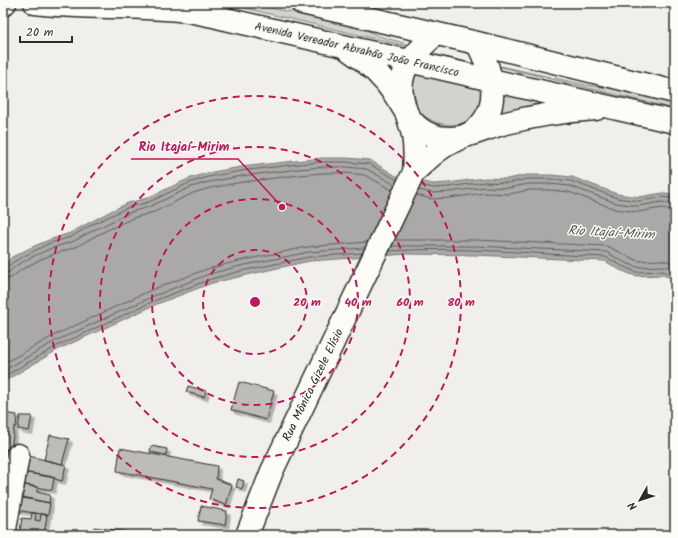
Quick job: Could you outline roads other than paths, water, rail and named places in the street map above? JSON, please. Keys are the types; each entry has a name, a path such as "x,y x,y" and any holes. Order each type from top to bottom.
{"main road":[{"name":"Avenida Vereador Abrahão João Francisco","path":"35,3 56,6 188,11 675,122"},
{"path":"302,3 477,43 675,92"},
{"name":"Rua Mônica Gizele Elísio","path":"412,178 415,147 411,126 402,100 403,76 417,52 436,34"},
{"name":"Rua Mônica Gizele Elísio","path":"247,535 272,471 412,178 435,153 478,126 488,112 493,96 491,79 483,55 477,43"},
{"path":"341,45 361,59 379,75 395,94 407,115 419,128 433,135 449,138 464,136 519,120 554,113 623,109"},
{"path":"4,535 18,455"}],"water":[{"path":"322,158 370,160 396,176 433,184 485,178 507,179 527,175 551,175 572,177 617,194 639,197 663,193 675,196 675,279 662,275 635,276 620,270 605,261 474,255 408,254 310,261 212,283 157,304 59,349 3,382 3,266 12,257 32,247 70,233 128,203 147,198 188,179 207,173 241,167"}],"place":[{"name":"Rio Itajaí-Mirim","path":"282,207"}]}
